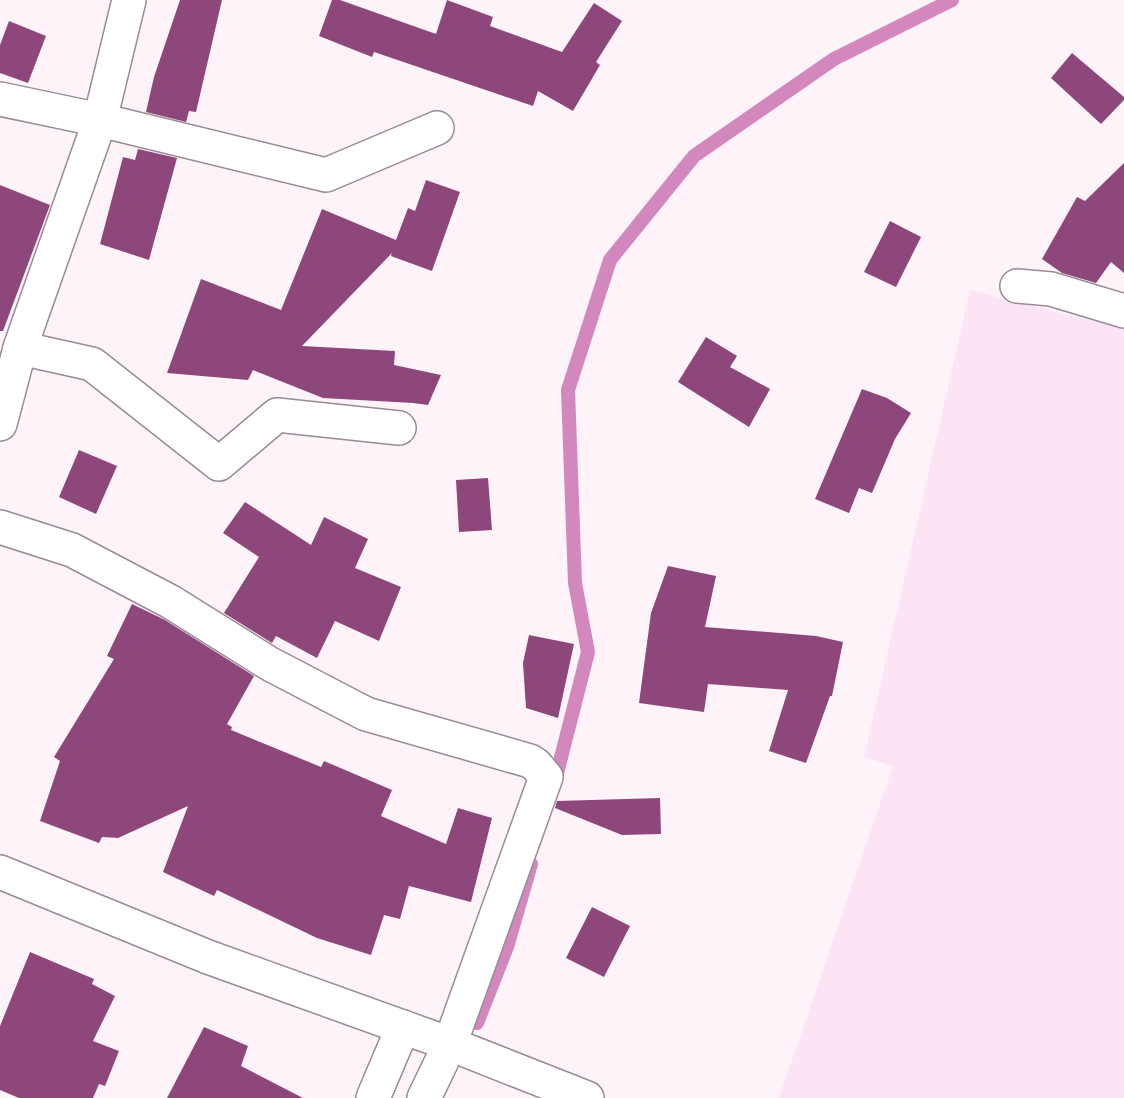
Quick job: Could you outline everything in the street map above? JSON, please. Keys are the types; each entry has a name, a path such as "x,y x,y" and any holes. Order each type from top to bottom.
{"street":[{"path":"0,424 12,365 100,120 129,0"},
{"path":"0,99 100,120 326,175 437,128"},
{"path":"1017,286 1051,289 1124,310"},
{"path":"12,365 92,364 219,464 277,415 399,428"},
{"path":"0,527 72,550 171,602 270,664 366,714 530,761 546,777 450,1044 424,1098"},
{"path":"0,872 208,957 450,1044 587,1098"},
{"path":"374,1098 403,1027"}],"shaded area":[{"path":"970,290 1124,329 1124,1098 779,1098 893,766 864,757"}],"building":[{"path":"180,0 222,0 196,112 189,111 186,122 146,112 154,77"},
{"path":"332,0 340,0 436,34 447,0 493,17 490,26 562,52 594,3 622,21 596,62 600,65 573,111 538,91 533,106 374,52 372,57 319,36"},
{"path":"9,21 46,36 28,83 0,73 0,45"},
{"path":"1072,53 1124,97 1124,100 1101,124 1051,78"},
{"path":"138,149 177,158 149,260 100,244 123,157 135,160"},
{"path":"1124,163 1124,273 1111,262 1096,283 1062,273 1042,259 1077,197 1085,201"},
{"path":"426,180 460,192 432,271 391,256 392,253 302,346 395,351 394,365 441,375 428,405 323,398 253,370 248,380 167,373 201,279 281,310 322,209 396,240 408,208 415,211"},
{"path":"0,185 50,205 3,331 0,331"},
{"path":"890,221 921,237 896,287 864,272"},
{"path":"706,337 737,356 730,367 770,389 749,427 678,382"},
{"path":"862,389 887,398 911,413 895,439 872,493 859,488 849,513 815,499"},
{"path":"79,450 117,466 96,514 59,497"},
{"path":"488,478 492,530 459,532 456,480"},
{"path":"245,502 311,545 324,517 368,539 355,568 401,587 379,641 335,621 317,658 276,636 272,643 224,613 259,557 223,533"},
{"path":"668,566 716,576 705,627 816,636 843,642 832,696 830,696 806,763 769,751 788,690 708,684 704,712 639,703 651,613"},
{"path":"132,604 165,620 254,676 227,724 232,727 231,730 321,767 324,761 392,790 381,816 446,844 458,808 492,818 471,902 409,886 400,919 384,915 371,955 317,938 217,890 214,896 163,872 188,806 118,838 102,837 99,843 40,821 60,761 54,757 114,659 107,656"},
{"path":"529,635 574,644 558,718 526,708 523,663"},
{"path":"660,798 661,834 622,835 555,808 557,801"},
{"path":"592,907 630,926 604,977 566,958"},
{"path":"30,952 94,979 92,984 115,996 93,1041 119,1051 105,1086 99,1084 93,1098 19,1098 0,1090 0,1026"},
{"path":"204,1027 248,1046 241,1066 303,1098 167,1098"}],"waterway":[{"path":"554,785 588,652 575,583 568,390 610,260 694,156 834,59 952,0"},
{"path":"477,1023 507,947 531,864"}]}
